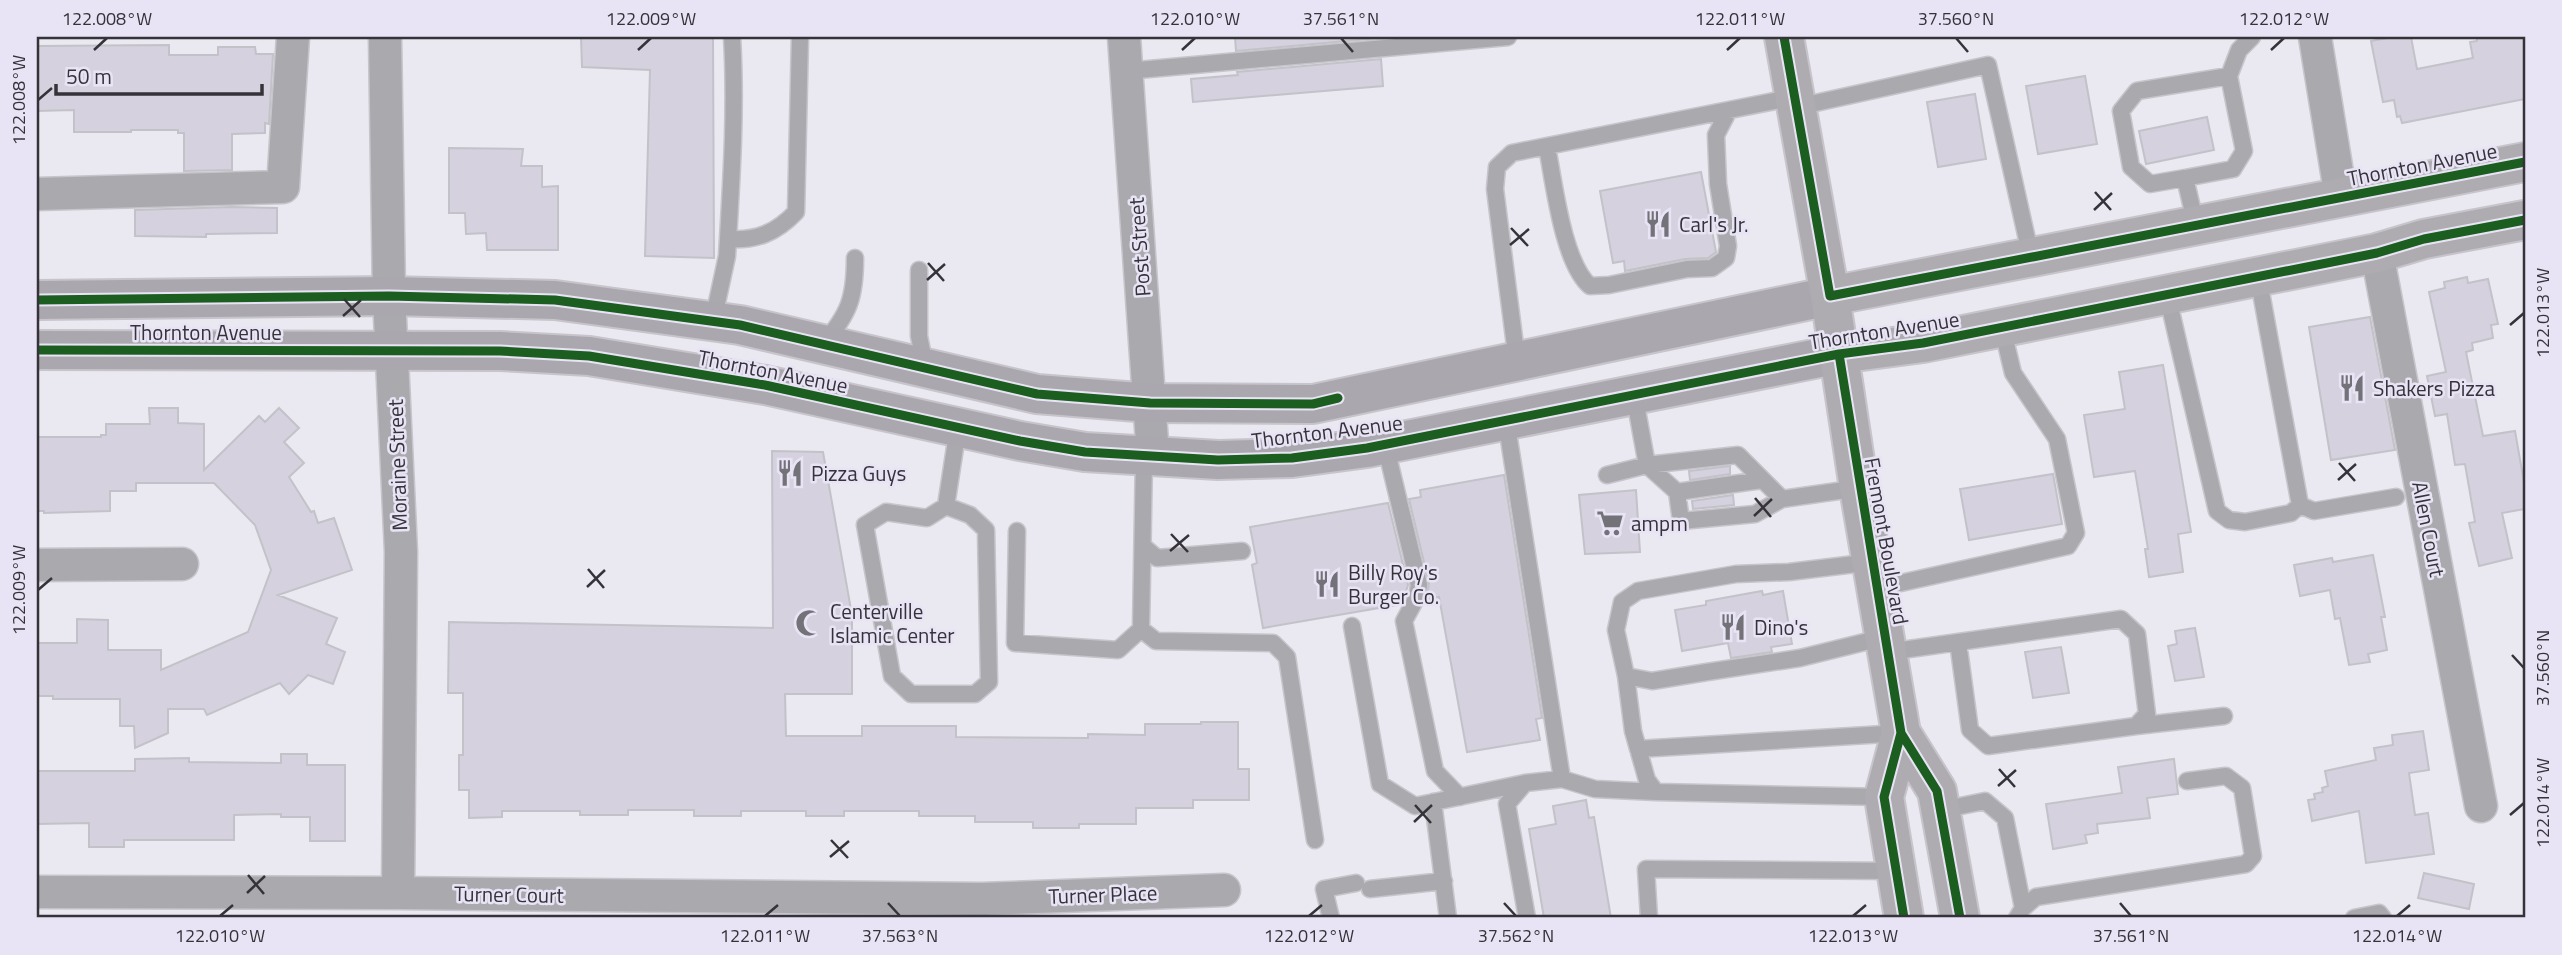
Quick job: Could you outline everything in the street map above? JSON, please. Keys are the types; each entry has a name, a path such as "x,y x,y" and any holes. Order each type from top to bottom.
{"main road":[{"name":"Fremont Boulevard","path":"1784,37 1830,296 1859,488 1901,733 1937,791 1960,918"},
{"name":"Thornton Avenue","path":"1830,296 2525,162"},
{"name":"Thornton Avenue","path":"1839,354 1923,343 2376,253 2424,239 2525,220"},
{"name":"Fremont Boulevard","path":"1901,733 1884,797 1904,918"}],"street":[{"path":"37,194 283,187 293,37"},
{"name":"Moraine Street","path":"385,37 389,296 401,552 398,893"},
{"name":"Post Street","path":"1125,37 1150,403 1149,456"},
{"path":"2315,37 2341,197"},
{"name":"Allen Court","path":"2376,253 2481,806"},
{"name":"Thornton Avenue","path":"37,300 389,296 555,300 740,325 1037,394 1150,403 1313,404 1830,296"},
{"name":"Thornton Avenue","path":"37,350 393,349 589,356 765,385 1020,441 1086,452 1218,460 1292,458 1385,444 1839,354"},
{"path":"37,565 182,564"},
{"name":"Turner Place","path":"982,909 1224,890"},
{"name":"Turner Court","path":"37,892 398,893 982,909"}],"lane":[{"path":"713,321 728,239 733,149 732,37"},
{"path":"728,239 748,240 769,234 796,212 800,37"},
{"path":"1127,71 1508,37"},
{"path":"2229,76 2137,91 2121,111 2131,167 2150,184 2233,169 2244,151 2229,76 2239,50 2252,37"},
{"path":"1517,361 1495,189 1497,167 1512,153 1729,110 1796,102 1988,65 2031,257"},
{"path":"1547,147 1567,246 1579,277 1590,286 1609,285 1687,269 1712,268 1726,258 1728,246 1718,184 1716,135 1729,110"},
{"path":"2185,177 2196,225"},
{"path":"823,344 841,323 850,306 855,283 855,258"},
{"path":"919,270 919,336 925,368"},
{"path":"2258,276 2300,505"},
{"path":"2167,294 2217,511 2229,520 2245,522 2291,513 2300,505"},
{"path":"1656,792 1647,780 1633,732 1626,676 1616,630 1622,602 1638,591 1736,575 1789,572 1876,575 2068,546 2076,533 2057,439 2013,373 2001,327"},
{"path":"1633,394 1647,465 1677,492 1681,521 1755,514 1782,499 1859,488"},
{"path":"1506,420 1562,779"},
{"path":"946,506 970,515 986,530 989,682 975,694 911,694 892,676 865,525 886,512 927,518 946,506 958,428"},
{"path":"1385,444 1419,585 1404,621 1435,771 1460,797"},
{"path":"1607,475 1647,465 1738,455 1782,499"},
{"path":"1017,531 1014,643 1118,650 1141,629 1149,456"},
{"path":"1677,492 1762,480"},
{"path":"2300,505 2314,511 2396,497"},
{"path":"1143,546 1157,558 1242,551"},
{"path":"1626,676 1653,681 1887,644 1958,642 2121,619 2137,634 2147,714 2136,726"},
{"path":"1352,625 1380,784 1415,806 1525,783 1562,779 1595,789 1884,797"},
{"path":"1141,629 1156,641 1273,643 1287,657 1315,840"},
{"path":"1958,642 1970,730 1989,746 2224,716"},
{"path":"1638,749 1901,733"},
{"path":"2020,913 2036,897 2246,864 2253,856 2242,788 2226,776 2187,781"},
{"path":"1525,783 1507,804 1527,918"},
{"path":"1433,802 1448,918"},
{"path":"1941,810 1985,802 2005,818 2020,913"},
{"path":"1649,918 1646,869 1897,871"},
{"path":"1331,918 1325,889 1444,881"},
{"path":"2354,918 2379,913 2383,918"}],"building":[{"path":"581,37 713,37 714,258 645,256 650,70 582,67"},
{"path":"1235,37 1379,37 1379,38 1236,51"},
{"path":"2411,37 2417,69 2473,58 2470,42 2477,41 2477,37 2525,37 2525,99 2402,123 2400,116 2397,117 2394,100 2383,102 2371,41"},
{"path":"169,45 169,55 218,55 218,47 255,47 256,54 273,54 269,124 265,123 265,133 232,134 232,170 184,171 184,133 178,133 178,130 74,132 74,110 37,111 37,46"},
{"path":"1381,59 1383,86 1193,102 1191,79 1238,75 1237,72"},
{"path":"2085,76 2097,144 2038,154 2026,86"},
{"path":"1975,94 1986,159 1938,167 1927,102"},
{"path":"2207,117 2214,150 2146,164 2139,131"},
{"path":"449,148 523,149 521,166 542,166 542,187 558,186 558,250 487,250 486,233 466,234 465,213 449,213"},
{"name":"Carl's Jr.","path":"1701,172 1716,252 1708,258 1685,259 1625,271 1624,261 1613,263 1600,191"},
{"path":"277,208 277,233 206,234 206,237 135,236 135,210"},
{"path":"2467,277 2468,283 2488,279 2498,324 2491,325 2493,338 2472,343 2473,350 2466,352 2483,436 2515,431 2525,488 2525,509 2502,513 2512,558 2479,566 2469,523 2475,522 2465,464 2455,465 2447,414 2435,416 2427,376 2446,372 2429,292 2445,288 2444,282"},
{"name":"Shakers Pizza","path":"2370,317 2395,450 2331,460 2309,327"},
{"path":"2163,365 2191,532 2178,534 2183,572 2149,577 2145,549 2148,549 2135,471 2094,477 2084,415 2125,409 2119,372"},
{"path":"149,408 178,408 178,423 204,424 204,470 259,416 265,422 279,408 299,428 284,442 304,463 289,477 311,512 314,511 318,523 334,518 352,570 278,595 337,618 326,644 345,652 333,684 308,675 289,694 280,683 207,715 204,709 168,709 168,733 135,748 134,726 120,726 120,699 53,699 53,696 37,696 37,643 77,643 77,619 108,620 108,650 161,650 161,670 248,632 271,570 255,525 214,483 136,483 136,491 110,491 110,511 37,511 37,437 101,437 106,435 106,424 150,424"},
{"path":"772,451 823,452 852,615 852,694 785,694 786,736 862,736 862,726 956,726 956,737 1088,738 1088,734 1145,735 1145,724 1238,722 1238,769 1249,769 1249,800 1193,800 1193,808 1136,808 1136,824 1079,824 1079,828 1033,828 1033,822 975,822 975,816 919,816 919,811 844,811 844,816 806,816 806,811 741,811 741,816 694,816 694,810 628,810 628,815 580,815 580,811 502,811 502,817 469,818 469,790 459,790 459,755 463,755 463,693 448,693 449,622 773,628"},
{"path":"1730,466 1730,474 1690,480 1689,471"},
{"path":"2053,474 2062,524 1969,540 1960,489"},
{"path":"1504,475 1542,718 1536,719 1540,740 1467,752 1439,597 1427,599 1429,583 1409,499 1421,497 1420,490"},
{"name":"ampm","path":"1636,490 1640,552 1585,554 1579,495"},
{"path":"1733,495 1734,505 1693,509 1692,501"},
{"name":"Billy Roy's Burger Co.","path":"1388,503 1408,585 1402,604 1263,628 1252,565 1257,563 1250,527"},
{"path":"2373,555 2385,617 2381,617 2387,650 2368,654 2370,662 2349,665 2340,618 2335,619 2330,590 2300,596 2294,565 2332,558 2333,562"},
{"name":"Dino's","path":"1762,591 1763,595 1783,591 1792,644 1771,647 1772,652 1731,658 1728,643 1682,651 1675,610 1706,605 1706,601"},
{"path":"2195,628 2204,677 2175,681 2168,646 2177,644 2175,631"},
{"path":"2061,647 2069,693 2033,698 2025,652"},
{"path":"2423,731 2429,770 2409,773 2415,815 2428,813 2434,854 2366,863 2359,811 2312,821 2308,800 2315,799 2314,794 2323,792 2322,788 2328,786 2325,771 2376,760 2374,748 2393,745 2392,735"},
{"path":"281,754 307,754 307,765 345,765 345,841 310,841 310,817 281,817 281,814 234,815 234,840 124,840 124,847 89,847 89,823 37,824 37,771 135,771 135,759 189,758 189,762 281,763"},
{"path":"2174,759 2178,794 2147,798 2150,818 2097,824 2098,833 2085,835 2087,843 2053,849 2046,804 2122,793 2118,767"},
{"path":"1586,800 1589,818 1594,817 1611,918 1544,918 1529,829 1556,824 1553,806"},
{"path":"2424,873 2474,884 2469,909 2418,898"}],"cycle path":[{"path":"1784,37 1830,296 2525,162"},
{"path":"37,350 500,351 589,356 765,385 1020,441 1085,452 1218,460 1292,458 1367,448 1839,354 1923,343 2377,253 2424,239 2525,220"},
{"path":"37,300 389,296 555,300 740,325 1037,394 1150,403 1313,404 1338,398"},
{"path":"1839,354 1901,733 1937,791 1960,918"},
{"path":"1901,733 1884,797 1904,918"}],"place":[{"name":"Carl's Jr.","path":"1658,224"},
{"name":"Shakers Pizza","path":"2352,388"},
{"name":"Pizza Guys","path":"790,473"},
{"name":"ampm","path":"1610,523"},
{"name":"Billy Roy's Burger Co.","path":"1327,584"},
{"name":"Centerville Islamic Center","path":"809,623"},
{"name":"Dino's","path":"1733,627"}]}
